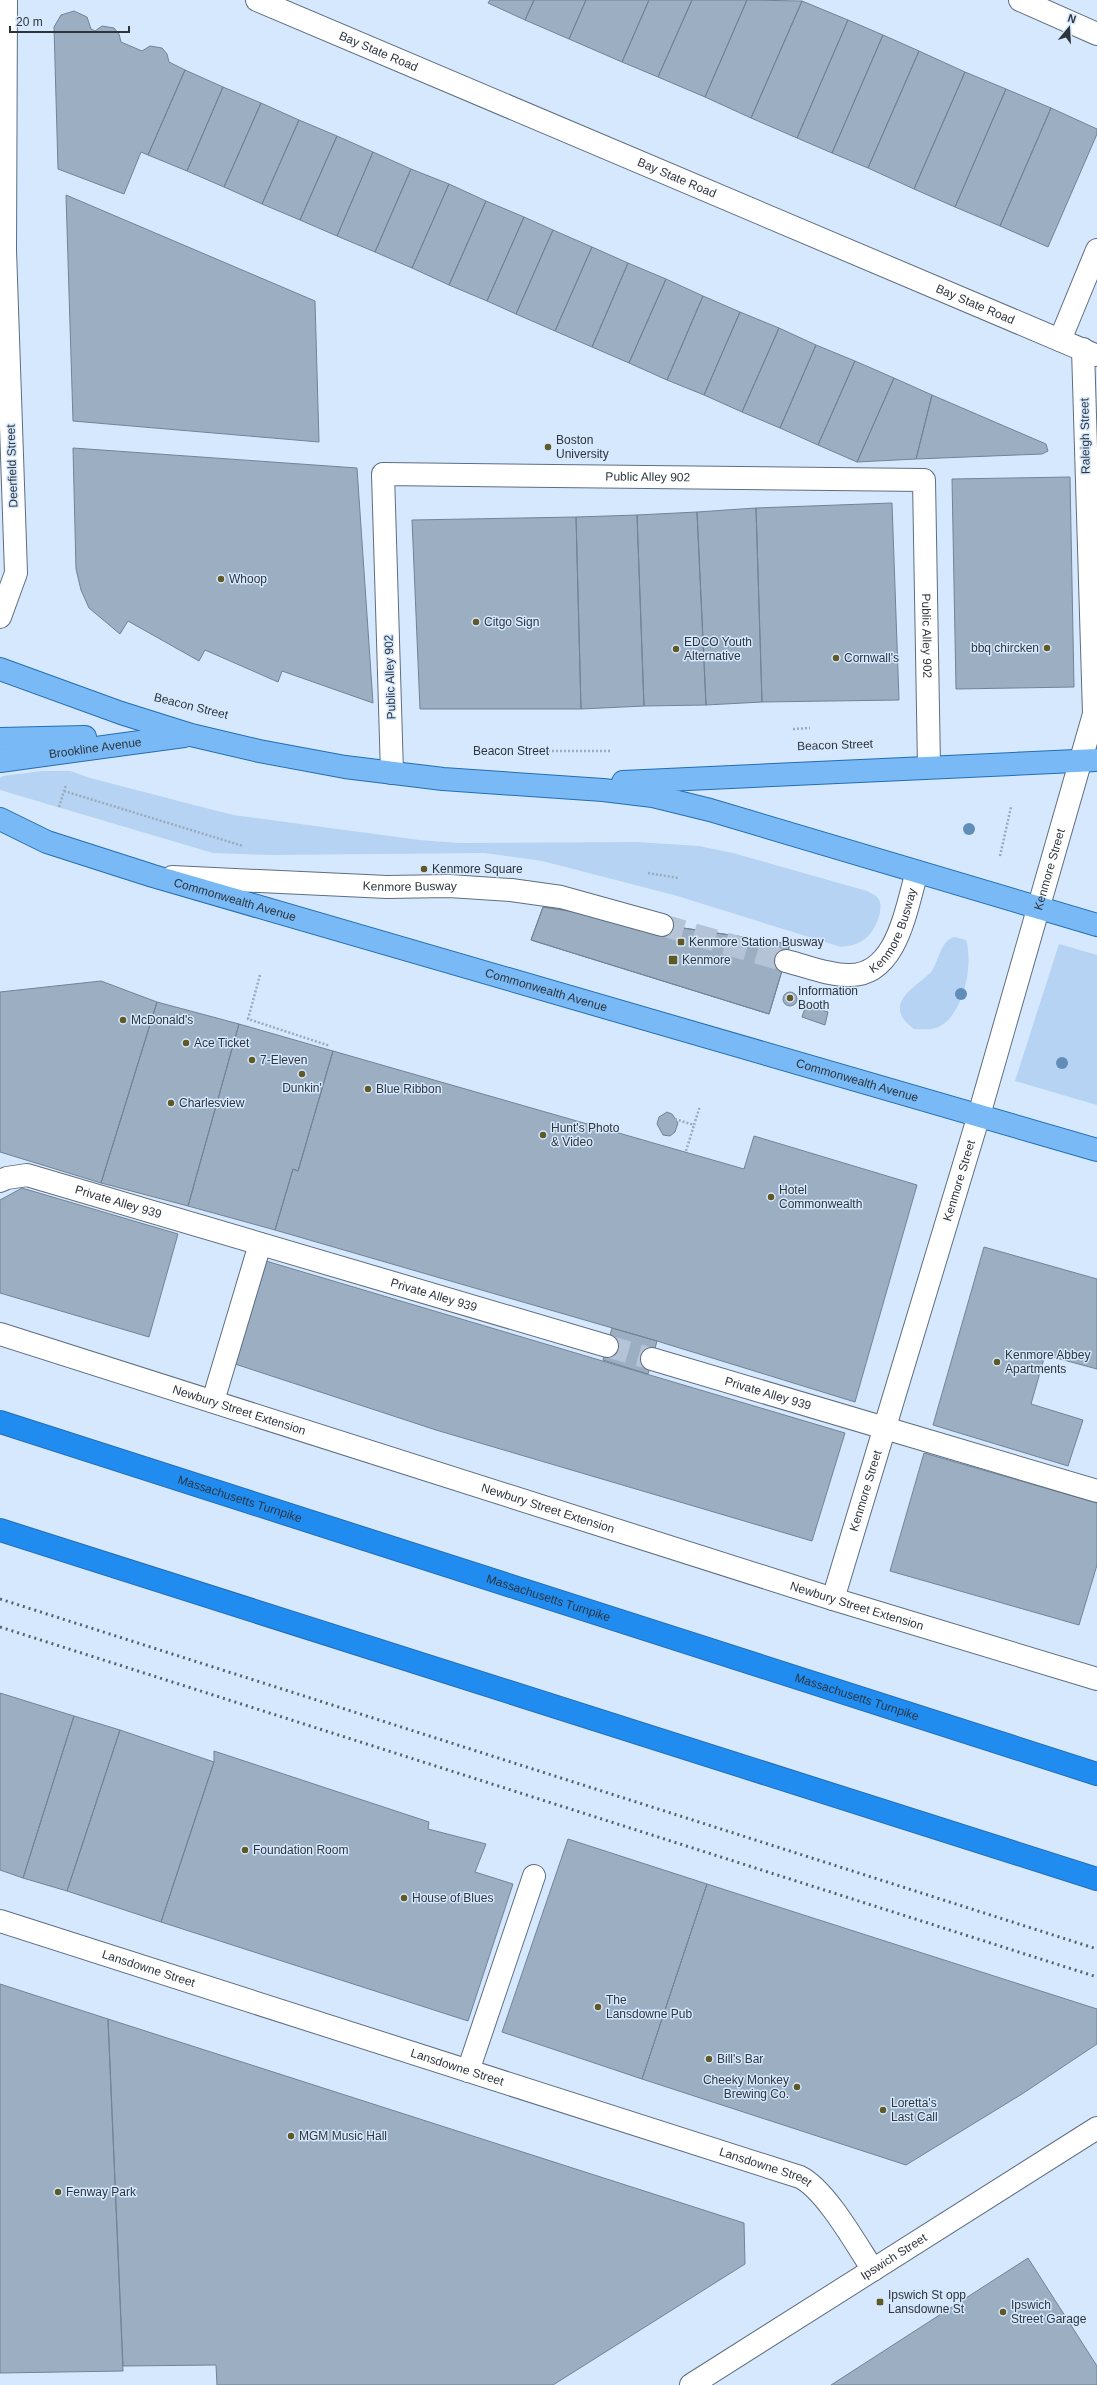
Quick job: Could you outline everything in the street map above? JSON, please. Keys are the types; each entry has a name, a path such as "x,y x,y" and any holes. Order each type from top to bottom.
{"highway":[{"name":"Massachusetts Turnpike","path":"0,1422 1097,1774"},
{"path":"0,1530 1097,1879"}],"main road":[{"path":"0,669 65,694 191,735 265,752 392,773 537,786 603,790 665,798 1097,925"},
{"path":"0,739 191,735"},
{"name":"Brookline Avenue","path":"0,760 191,735"},
{"path":"537,786 1088,760"},
{"name":"Commonwealth Avenue","path":"0,819 47,842 152,876 1097,1150"}],"street":[{"name":"Deerfield Street","path":"0,617 16,573 3,250 6,0"},
{"name":"Bay State Road","path":"257,0 1090,352"},
{"path":"1020,0 1097,34"},
{"path":"1060,340 1097,250"},
{"name":"Raleigh Street","path":"1088,760 1094,714 1090,352"},
{"name":"Public Alley 902","path":"392,773 383,474 924,480 929,767"},
{"name":"Kenmore Street","path":"833,1599 979,1115 1038,907 1088,760"},
{"name":"Kenmore Busway","path":"786,961 822,971 849,976 861,974 880,964 888,955 894,943 916,872"},
{"name":"Kenmore Busway","path":"152,876 511,890 562,897 662,925"},
{"name":"Private Alley 939","path":"0,1181 7,1178 27,1175 607,1346"},
{"path":"213,1401 260,1244"},
{"name":"Newbury Street Extension","path":"0,1334 833,1599 1097,1679"},
{"name":"Private Alley 939","path":"652,1359 1097,1491"},
{"path":"468,2071 534,1876"},
{"name":"Lansdowne Street","path":"0,1920 800,2177 808,2181 826,2201 873,2270"},
{"name":"Ipswich Street","path":"691,2385 1097,2128"}],"path":[{"path":"793,729 810,728"},
{"name":"Beacon Street","path":"535,751 617,751"},
{"path":"59,807 68,778"},
{"path":"64,791 250,848"},
{"path":"1000,856 1011,807"},
{"path":"648,874 678,878"},
{"path":"260,975 248,1019 330,1046"},
{"path":"686,1151 700,1106"},
{"path":"675,1119 694,1125"}],"shaded area":[{"path":"42,771 70,771 90,778 233,815 419,840 459,843 637,842 699,846 733,853 867,891 878,898 880,904 880,914 870,934 855,944 841,947 674,895 542,861 484,853 272,855 213,853 0,790 0,778 3,776"},
{"path":"955,937 966,940 968,950 967,976 959,1003 953,1014 945,1023 934,1029 914,1029 901,1015 900,1009 903,998 931,972 946,942"},
{"path":"1059,944 1097,955 1097,1105 1015,1081"}],"building":[{"path":"490,0 534,0 525,20 488,3"},
{"path":"534,0 586,0 569,39 525,20"},
{"path":"586,0 649,0 622,62 569,39"},
{"path":"649,0 692,0 658,77 622,62"},
{"path":"692,0 747,0 705,97 658,77"},
{"path":"747,0 802,1 751,118 705,97"},
{"path":"802,1 848,20 797,138 751,118"},
{"path":"74,11 87,17 91,29 95,31 102,26 114,28 119,34 121,42 142,51 150,46 162,48 167,54 169,62 185,70 148,155 141,152 124,194 58,169 54,27 61,15"},
{"path":"848,20 883,35 832,153 797,138"},
{"path":"883,35 919,51 868,168 832,153"},
{"path":"919,51 965,72 914,189 868,168"},
{"path":"185,70 223,87 187,171 148,155"},
{"path":"965,72 1006,89 955,207 914,189"},
{"path":"223,87 261,103 224,187 187,171"},
{"path":"1006,89 1051,108 1000,226 955,207"},
{"path":"261,103 299,120 262,204 224,187"},
{"path":"1051,108 1097,129 1097,134 1048,247 1000,226"},
{"path":"299,120 337,136 300,220 262,204"},
{"path":"337,136 373,152 337,236 300,220"},
{"path":"373,152 411,169 375,252 337,236"},
{"path":"411,169 449,184 412,268 375,252"},
{"path":"449,184 486,201 449,285 412,268"},
{"path":"66,195 315,301 319,442 73,421"},
{"path":"486,201 524,217 487,301 449,285"},
{"path":"524,217 553,230 516,314 487,301"},
{"path":"553,230 592,247 555,331 516,314"},
{"path":"592,247 628,263 592,347 555,331"},
{"path":"628,263 666,279 629,363 592,347"},
{"path":"666,279 703,296 667,380 629,363"},
{"path":"703,296 740,312 704,395 667,380"},
{"path":"740,312 779,328 742,412 704,395"},
{"path":"779,328 816,345 780,428 742,412"},
{"path":"816,345 855,361 818,445 780,428"},
{"path":"855,361 894,378 857,462 818,445"},
{"path":"894,378 932,395 916,459 857,462"},
{"path":"932,395 1046,444 1048,451 1042,454 916,459"},
{"name":"Whoop","path":"73,448 357,468 373,703 282,671 278,682 205,650 199,661 128,621 120,634 89,608 81,590 76,569"},
{"path":"1070,477 1074,687 956,689 952,479"},
{"path":"892,503 899,700 762,702 756,508"},
{"path":"756,508 762,702 706,705 697,512"},
{"path":"697,512 706,705 644,706 637,515"},
{"path":"637,515 644,706 581,709 576,517"},
{"path":"576,517 581,709 420,709 412,520"},
{"name":"Kenmore","path":"543,907 790,944 769,1014 531,940"},
{"name":"Kenmore","path":"543,907 790,944 769,1014 531,940"},
{"path":"101,981 157,1002 101,1183 0,1152 0,992"},
{"name":"Information Booth","path":"787,992 793,992 797,996 797,1002 793,1006 787,1006 783,1002 783,996"},
{"name":"Charlesview","path":"157,1002 239,1024 188,1206 101,1183"},
{"path":"806,1005 828,1012 825,1025 802,1017"},
{"path":"239,1024 333,1051 298,1171 293,1169 275,1230 188,1206"},
{"name":"Hotel Commonwealth","path":"333,1051 744,1169 754,1136 917,1185 855,1402 657,1341 275,1230 293,1169 298,1171"},
{"path":"667,1112 672,1114 678,1123 675,1132 670,1136 663,1135 657,1124 659,1117"},
{"path":"22,1188 178,1234 149,1337 0,1293 0,1200"},
{"name":"Kenmore Abbey Apartments","path":"984,1247 1097,1279 1097,1369 1045,1355 1031,1404 1083,1420 1068,1466 933,1425"},
{"path":"266,1261 845,1433 812,1541 436,1430 235,1364"},
{"path":"612,1328 657,1341 648,1374 603,1360"},
{"path":"924,1453 1097,1503 1097,1565 1079,1625 890,1571"},
{"path":"0,1693 74,1716 23,1878 0,1870"},
{"path":"74,1716 120,1730 67,1891 23,1878"},
{"path":"120,1730 214,1762 161,1922 67,1891"},
{"path":"214,1751 429,1822 428,1829 486,1844 475,1872 513,1884 468,2021 161,1922 214,1762"},
{"path":"568,1839 707,1884 642,2079 502,2032"},
{"path":"707,1884 1097,2009 1097,2044 1022,2094 906,2165 642,2079"},
{"name":"Fenway Park","path":"0,1984 108,2019 123,2371 0,2373"},
{"name":"MGM Music Hall","path":"108,2019 744,2223 745,2264 553,2385 217,2385 216,2365 123,2366"},
{"name":"Ipswich Street Garage","path":"1028,2258 1097,2366 1097,2385 831,2385"}],"tunnel":[{"path":"662,925 786,961"},
{"path":"607,1346 652,1359"}],"railway":[{"path":"0,1599 1097,1949"},
{"path":"0,1627 1097,1977"}],"place":[{"name":"Boston University","path":"548,447"},
{"name":"Whoop","path":"221,579"},
{"name":"Citgo Sign","path":"476,622"},
{"name":"bbq chircken","path":"1047,648"},
{"name":"EDCO Youth Alternative","path":"676,649"},
{"name":"Cornwall's","path":"836,658"},
{"name":"Kenmore Square","path":"424,869"},
{"name":"Kenmore Station Busway","path":"681,942"},
{"name":"Kenmore","path":"673,960"},
{"name":"Information Booth","path":"790,998"},
{"name":"McDonald's","path":"123,1020"},
{"name":"Ace Ticket","path":"186,1043"},
{"name":"7-Eleven","path":"252,1060"},
{"name":"Dunkin'","path":"302,1074"},
{"name":"Blue Ribbon","path":"368,1089"},
{"name":"Charlesview","path":"171,1103"},
{"name":"Hunt's Photo & Video","path":"543,1135"},
{"name":"Hotel Commonwealth","path":"771,1197"},
{"name":"Kenmore Abbey Apartments","path":"997,1362"},
{"name":"Foundation Room","path":"245,1850"},
{"name":"House of Blues","path":"404,1898"},
{"name":"The Lansdowne Pub","path":"598,2007"},
{"name":"Bill's Bar","path":"709,2059"},
{"name":"Cheeky Monkey Brewing Co.","path":"797,2087"},
{"name":"Loretta's Last Call","path":"883,2110"},
{"name":"MGM Music Hall","path":"291,2136"},
{"name":"Fenway Park","path":"58,2192"},
{"name":"Ipswich St opp Lansdowne St","path":"880,2302"},
{"name":"Ipswich Street Garage","path":"1003,2312"}]}
